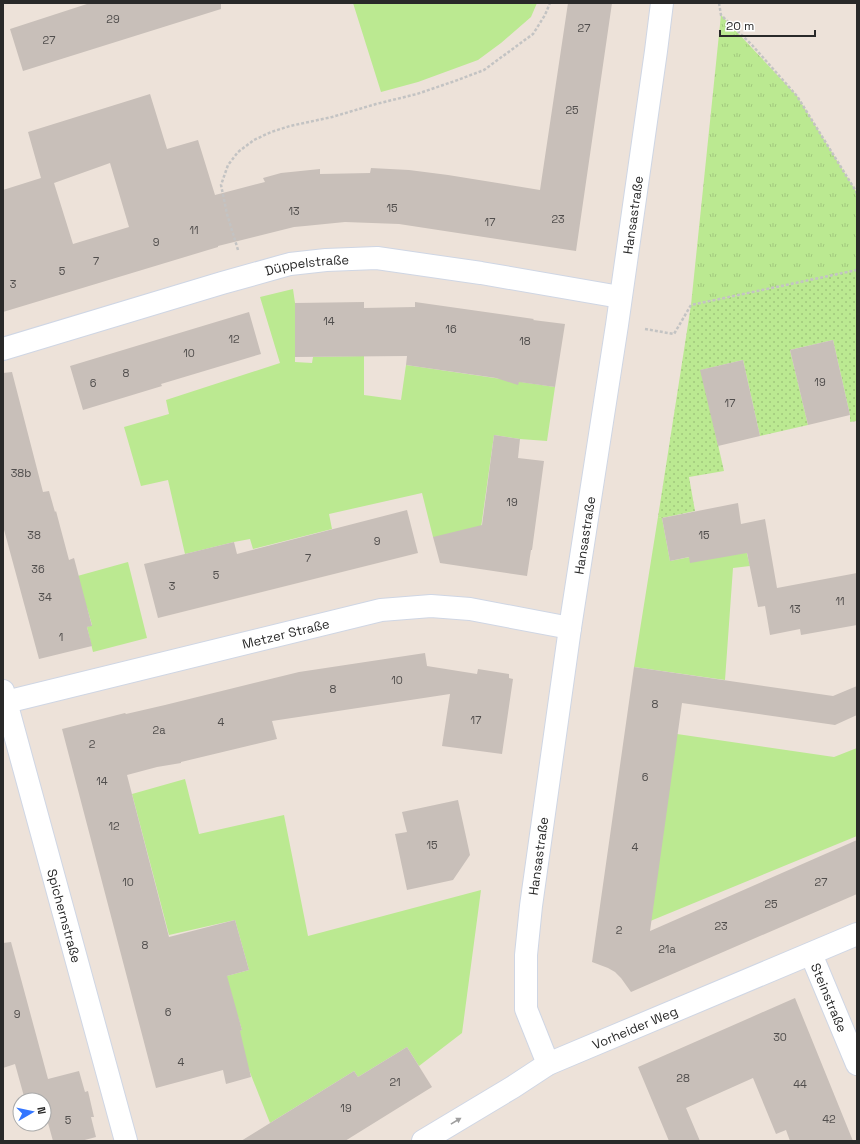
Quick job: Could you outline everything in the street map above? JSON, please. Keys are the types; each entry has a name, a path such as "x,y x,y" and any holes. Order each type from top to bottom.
{"street":[{"name":"Hansastraße","path":"548,1064 526,1009 526,955 532,898 570,628 617,325 662,3"},
{"name":"Düppelstraße","path":"3,349 249,275 290,264 326,260 377,258 481,273 620,296"},
{"name":"Metzer Straße","path":"4,697 381,610 431,606 470,609 570,628"},
{"name":"Spichernstraße","path":"4,697 126,1141"},
{"name":"Vorheider Weg","path":"423,1141 514,1087 548,1064 857,934"},
{"name":"Steinstraße","path":"811,954 857,1064"}],"path":[{"path":"249,275 242,262 235,241 227,214 221,185 228,166 238,152 254,140 271,132 417,94 484,70 533,34 550,3"},
{"path":"719,3 721,15 752,44 797,96 857,193"},
{"path":"617,325 674,334 691,305 857,270"}],"green space":[{"path":"353,3 537,3 531,17 501,43 478,60 418,82 381,92"},
{"path":"721,15 797,96 857,193 857,270 691,305"},
{"path":"857,270 857,421 850,422 850,415 833,340 790,350 808,425 760,436 743,360 701,370 724,471 689,477 695,511 662,518 658,517 691,305"},
{"path":"293,289 295,303 295,362 312,363 313,357 364,356 364,395 401,400 406,365 555,387 547,441 494,435 479,542 433,537 422,493 329,514 332,529 253,549 250,539 185,554 168,480 141,486 124,427 169,414 166,400 280,363 260,297"},
{"path":"658,517 662,518 670,561 745,546 750,566 733,568 725,680 634,667"},
{"path":"128,562 147,638 93,652 87,627 92,625 87,608 63,580"},
{"path":"677,734 834,757 857,748 857,836 643,924"},
{"path":"185,779 199,834 284,815 308,936 481,890 462,1033 419,1066 407,1047 358,1077 354,1071 270,1123 249,1070 223,1035 242,1030 238,1017 193,985 249,970 235,920 169,935 132,794"}],"building":[{"path":"90,3 221,3 221,9 23,71 10,29"},
{"path":"568,3 612,3 576,251 399,224 345,222 294,227 218,246 3,312 3,190 41,178 28,132 150,94 167,149 198,140 215,195 265,182 263,178 281,173 320,169 320,174 370,173 371,168 409,170 448,175 540,190","holes":["110,163 129,227 73,244 54,183"]},
{"path":"364,302 364,308 415,307 415,302 565,324 555,387 519,382 518,385 496,378 406,365 407,356 295,357 295,303"},
{"path":"249,312 261,354 161,384 162,386 83,410 70,366"},
{"path":"833,340 850,415 808,425 790,350"},
{"path":"743,360 760,436 718,446 700,370"},
{"path":"12,372 43,492 49,491 69,560 74,558 92,626 87,627 92,646 39,659 3,526 3,373"},
{"path":"494,435 520,439 518,458 544,461 527,576 440,563 433,537 482,525"},
{"path":"738,503 741,524 765,519 777,588 857,573 857,625 801,635 800,629 770,635 765,606 758,607 747,553 690,563 689,557 670,561 662,518"},
{"path":"407,510 418,553 158,618 144,564 234,542 237,554"},
{"path":"425,653 427,666 477,674 478,669 509,674 509,678 513,679 502,754 442,746 450,694 272,721 277,739 127,775 169,937 235,920 249,970 227,976 242,1030 240,1031 251,1077 226,1084 223,1070 156,1088 62,729 299,672"},
{"path":"634,667 833,696 857,686 857,715 835,725 682,703 650,931 857,840 857,894 631,992 615,972 592,962"},
{"path":"458,800 470,855 453,880 407,890 395,834 407,832 402,812"},
{"path":"11,942 48,1079 79,1071 85,1092 88,1091 94,1117 91,1117 96,1137 81,1141 53,1141 50,1132 52,1132 52,1092 23,1092 15,1064 3,1068 3,943"},
{"path":"795,998 853,1141 790,1141 786,1130 776,1134 753,1078 686,1108 700,1141 669,1141 638,1067"},
{"path":"407,1047 432,1087 345,1141 241,1141 354,1071 358,1077"}]}
